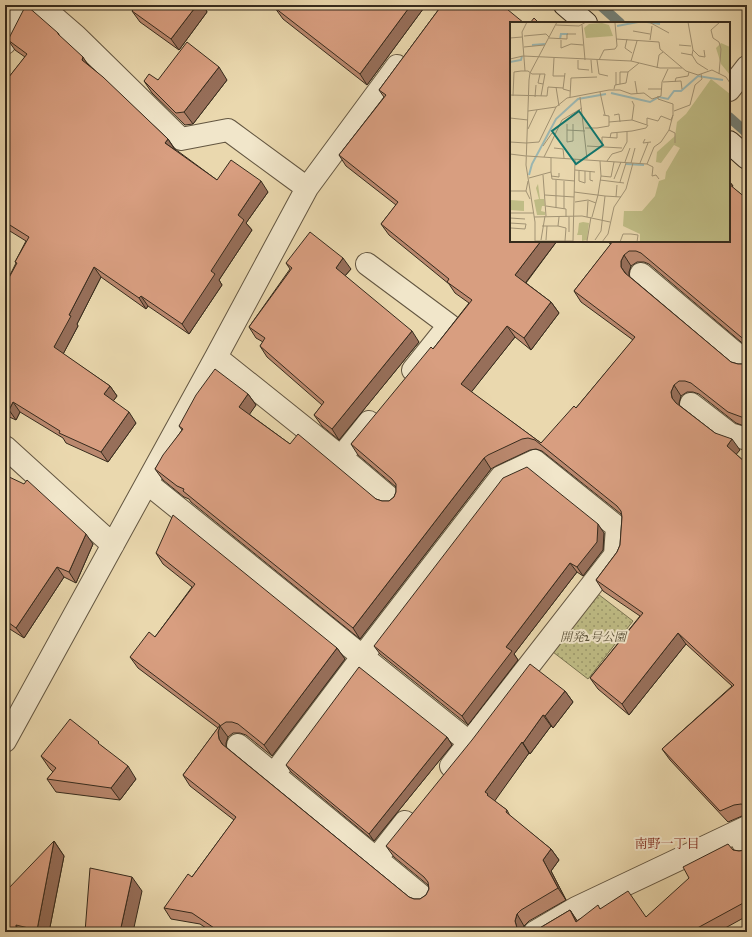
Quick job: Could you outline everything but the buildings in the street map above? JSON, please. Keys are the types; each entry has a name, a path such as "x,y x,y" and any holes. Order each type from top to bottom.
{"street":[{"path":"5,43 24,5"},
{"path":"40,5 76,36 181,139 228,130 307,188"},
{"path":"565,5 585,22"},
{"path":"5,741 307,188 409,49"},
{"path":"730,89 747,67"},
{"path":"730,143 747,158"},
{"path":"367,264 449,325 400,385"},
{"path":"641,274 747,363"},
{"path":"216,357 341,457 392,500"},
{"path":"691,404 730,434 747,439"},
{"path":"341,457 380,409"},
{"path":"5,447 113,545"},
{"path":"274,774 501,477 534,461 617,526 615,555 470,743 440,779"},
{"path":"147,483 470,743"},
{"path":"238,745 424,898"},
{"path":"376,859 415,810"},
{"path":"535,932 576,908 744,836"}],"green space":[{"name":"開発2号公園","path":"598,594 633,621 588,679 553,652"}],"waterway":[{"path":"600,5 619,22"},
{"path":"730,118 747,133"}],"district":[{"name":"南野一丁目","path":"667,844"}]}
